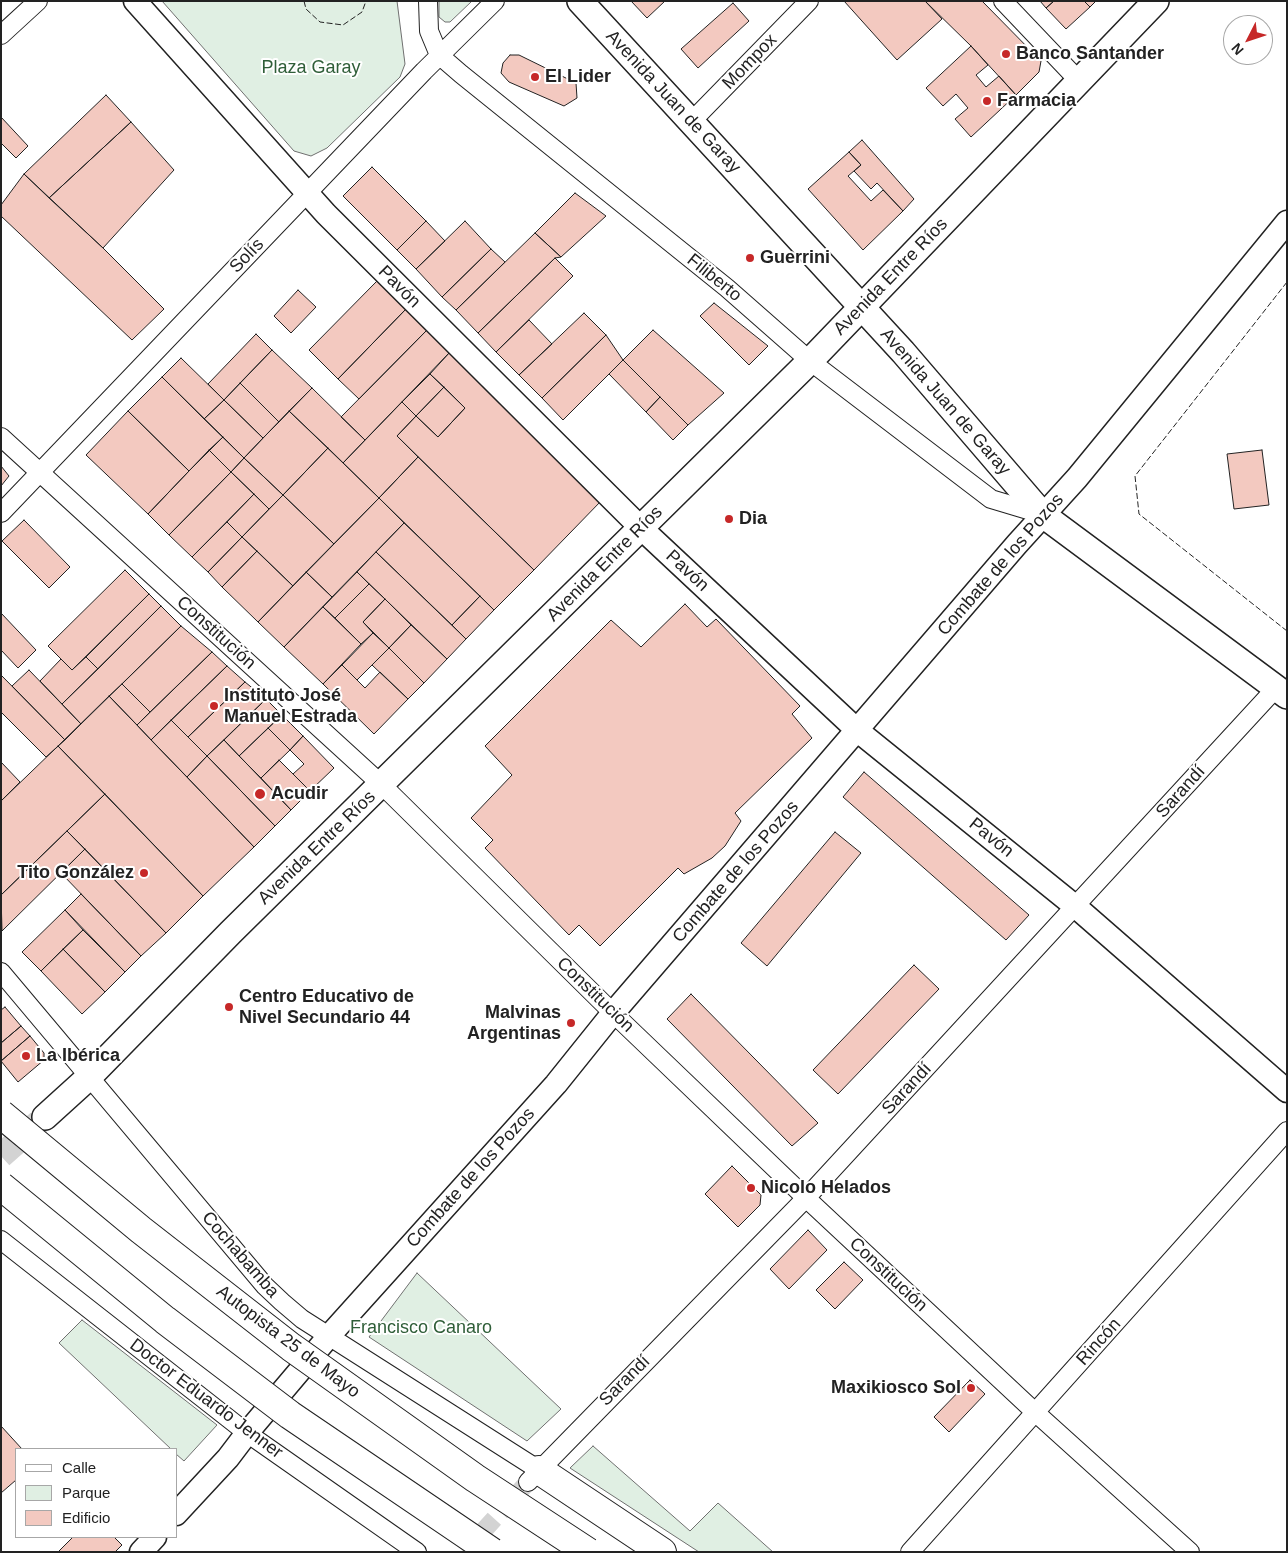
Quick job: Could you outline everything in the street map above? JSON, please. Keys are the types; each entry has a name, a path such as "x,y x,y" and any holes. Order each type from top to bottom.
{"highway":[{"name":"Autopista 25 de Mayo","path":"1,1114 141,1230 291,1347 475,1478 588,1552"},
{"path":"1,1186 165,1320 290,1415 492,1552"},
{"path":"533,1476 662,1552"}],"main road":[{"name":"Avenida Juan de Garay","path":"580,1 918,370 1043,515 1282,692"},
{"name":"Avenida Entre Ríos","path":"45,1117 88,1078 231,932 810,361 1156,1"}],"street":[{"path":"1,35 38,1"},
{"name":"Pavón","path":"134,1 307,193 641,528 858,731 1076,906 1287,1091"},
{"name":"Filiberto","path":"428,1 429,31 439,55 727,288 810,361 991,499 1043,515"},
{"name":"Solís","path":"1,513 439,55 495,1"},
{"name":"Mompox","path":"692,122 809,1"},
{"path":"1003,1 1080,82"},
{"name":"Combate de los Pozos","path":"178,1512 228,1458 329,1336 556,1084 613,1013 1077,478 1287,222"},
{"name":"Constitución","path":"1,437 382,785 613,1013 806,1198 1036,1413 1190,1552"},
{"name":"Sarandí","path":"533,1476 806,1198 1076,906 1282,692"},
{"name":"Cochabamba","path":"1,972 88,1078 265,1286 302,1319 533,1476"},
{"name":"Rincón","path":"910,1552 1287,1131"},
{"name":"Doctor Eduardo Jenner","path":"1,1240 247,1433 417,1552"},
{"path":"141,1552 154,1538"}],"green space":[{"name":"Plaza Garay","path":"162,1 397,1 405,64 400,77 327,148 311,156 294,151"},
{"path":"439,1 472,1 450,22 445,22 439,17"},
{"name":"Francisco Canaro","path":"417,1273 561,1409 527,1441 369,1337"},
{"path":"82,1320 217,1425 184,1461 178,1456 178,1448 170,1448 59,1343"},
{"path":"593,1446 690,1531 718,1503 773,1552 699,1552 570,1468"}],"building":[{"path":"631,1 665,1 647,18"},
{"path":"844,1 925,1 942,19 897,60"},
{"name":"Banco Santander","path":"925,1 982,1 1041,61 1039,72 1016,95 971,46"},
{"path":"1040,1 1054,1 1046,8"},
{"path":"1054,1 1084,1 1090,7 1066,29 1046,8"},
{"path":"1084,1 1096,1 1090,7"},
{"path":"733,3 749,21 698,68 681,49"},
{"path":"971,46 988,65 976,75 986,87 999,76 1016,95 971,137 955,119 968,108 956,94 943,106 926,88"},
{"name":"El Lider","path":"510,55 519,55 576,83 577,98 564,106 509,82 501,73 503,63"},
{"path":"106,95 131,122 49,198 24,174"},
{"path":"1,117 28,146 16,158 1,143"},
{"path":"131,122 174,170 103,248 49,198"},
{"path":"862,140 914,199 903,211 877,183 871,189 854,171 861,165 849,152"},
{"path":"849,152 861,165 848,176 871,201 883,190 903,211 863,250 808,189"},
{"path":"372,167 426,221 397,250 343,196"},
{"path":"24,174 103,248 164,309 132,340 1,216 1,205"},
{"path":"575,193 606,216 561,257 535,233"},
{"path":"426,221 445,241 416,269 397,250"},
{"path":"465,221 491,249 442,297 416,269"},
{"path":"535,233 561,257 555,258 478,333 456,310"},
{"path":"491,249 505,262 456,310 442,297"},
{"path":"555,258 573,276 496,352 478,333"},
{"path":"377,281 406,309 338,379 309,350"},
{"path":"298,290 316,307 291,333 274,316"},
{"path":"714,303 768,346 749,365 700,316"},
{"path":"406,309 427,330 359,399 338,379"},
{"path":"584,313 606,335 542,398 519,375"},
{"path":"529,320 552,344 519,375 496,352"},
{"path":"427,330 450,352 365,440 341,417"},
{"path":"653,330 724,393 688,425 623,360"},
{"path":"256,334 272,350 224,400 208,384"},
{"path":"606,335 623,360 563,420 542,398"},
{"path":"272,350 312,388 279,422 240,383"},
{"path":"450,352 602,500 534,570 397,436 416,416 438,437 465,408 430,374"},
{"path":"181,358 224,400 204,419 162,377"},
{"path":"623,360 660,397 646,412 609,374"},
{"path":"430,374 444,387 416,416 402,402"},
{"path":"162,377 223,437 189,471 128,411"},
{"path":"240,383 279,422 263,438 224,400"},
{"path":"444,387 465,408 438,437 416,416"},
{"path":"312,388 365,440 343,463 289,411"},
{"path":"660,397 688,425 673,440 646,412"},
{"path":"224,400 263,438 244,458 204,419"},
{"path":"402,402 416,416 397,436 418,457 379,498 343,463"},
{"path":"128,411 189,471 148,514 86,455"},
{"path":"289,411 328,448 283,495 244,458"},
{"path":"223,437 244,458 231,472 209,450"},
{"path":"328,448 379,498 334,544 283,495"},
{"path":"209,450 231,472 169,535 148,514"},
{"path":"1262,450 1269,505 1234,509 1227,454"},
{"path":"418,457 534,570 494,610 379,498"},
{"path":"244,458 283,495 269,509 231,472"},
{"path":"1,466 9,476 1,486"},
{"path":"231,472 254,494 192,557 169,535"},
{"path":"254,494 269,509 242,537 227,522"},
{"path":"283,495 334,544 293,586 242,537"},
{"path":"379,498 404,523 332,597 306,572"},
{"path":"24,520 70,567 49,588 2,541"},
{"path":"227,522 242,537 208,572 192,557"},
{"path":"404,523 480,596 452,625 376,552"},
{"path":"242,537 257,551 222,587 208,572"},
{"path":"257,551 293,586 258,622 222,587"},
{"path":"376,552 466,639 447,659 357,572"},
{"path":"125,570 149,594 72,670 48,646"},
{"path":"306,572 332,597 284,647 258,622"},
{"path":"357,572 369,584 335,618 323,607"},
{"path":"369,584 385,599 363,622 373,633 361,644 335,618"},
{"path":"149,594 161,606 98,669 86,657"},
{"path":"480,596 494,610 466,639 452,625"},
{"path":"385,599 411,625 389,648 363,622"},
{"path":"685,604 707,627 716,619 800,706 792,714 812,738 735,813 741,821 725,846 712,858 684,874 678,868 600,946 579,925 569,935 485,848 493,840 471,818 512,775 485,746 611,620 641,647"},
{"path":"161,606 181,626 81,724 62,704"},
{"path":"323,607 361,644 323,684 284,647"},
{"path":"1,613 36,650 18,668 1,650"},
{"path":"411,625 447,659 424,683 389,648"},
{"path":"181,626 212,652 150,712 122,684"},
{"path":"373,633 389,648 357,680 342,665"},
{"path":"389,648 424,683 408,699 372,665"},
{"path":"212,652 227,666 151,740 137,725"},
{"path":"86,657 98,669 62,704 40,681 61,659 72,670"},
{"path":"342,665 365,688 380,672 408,699 374,734 323,684"},
{"path":"227,666 245,682 188,737 171,720"},
{"path":"29,670 81,724 65,740 12,686"},
{"path":"1,675 65,740 46,757 1,712"},
{"path":"245,682 266,699 207,756 188,737"},
{"path":"122,684 150,712 137,725 109,696"},
{"path":"109,696 254,847 203,896 58,746"},
{"path":"266,699 282,715 239,756 224,740"},
{"path":"282,715 303,736 290,750 268,728"},
{"path":"171,720 207,756 187,777 151,740"},
{"path":"268,728 290,750 261,778 239,756"},
{"path":"303,736 334,768 310,791 293,774 304,764 290,750"},
{"name":"Acudir","path":"224,740 291,810 275,826 207,756"},
{"path":"58,746 105,794 1,895 1,801"},
{"path":"207,756 275,826 254,847 187,777"},
{"path":"279,760 310,791 291,810 261,778"},
{"path":"1,762 20,782 1,801"},
{"path":"864,772 1029,915 1006,940 843,797"},
{"name":"Tito González","path":"105,794 203,896 166,933 67,831"},
{"path":"67,831 85,849 2,931 1,895"},
{"path":"835,832 861,853 767,966 741,943"},
{"path":"85,849 166,933 141,956 61,873"},
{"path":"81,894 141,956 125,972 65,910"},
{"path":"65,910 83,930 41,971 22,952"},
{"path":"83,930 125,972 105,992 63,949"},
{"path":"63,949 105,992 82,1014 41,971"},
{"path":"914,965 939,989 838,1094 813,1070"},
{"path":"691,994 818,1123 792,1146 667,1019"},
{"path":"5,1007 21,1026 1,1043 1,1010"},
{"path":"21,1026 30,1036 1,1061 1,1043"},
{"name":"La Ibérica","path":"30,1036 44,1053 44,1060 18,1082 1,1061"},
{"path":"732,1166 761,1195 760,1205 738,1227 705,1194"},
{"path":"808,1230 827,1250 789,1289 770,1269"},
{"path":"844,1262 863,1280 835,1309 816,1290"},
{"path":"970,1380 985,1394 949,1432 934,1417"},
{"path":"1,1426 21,1448 15,1448 15,1481 1,1493"},
{"path":"72,1538 115,1538 122,1545 115,1552 58,1552"}],"tunnel":[{"path":"1,1156 39,1122"},
{"path":"464,1552 528,1482"}],"fence":[{"path":"304,1 306,9 320,22 343,25 362,12 366,1"},
{"path":"1287,282 1135,476 1139,514 1287,631"}],"place":[{"name":"Banco Santander","path":"1006,54"},
{"name":"El Lider","path":"535,77"},
{"name":"Farmacia","path":"987,101"},
{"name":"Guerrini","path":"750,258"},
{"name":"Dia","path":"729,519"},
{"name":"Instituto José Manuel Estrada","path":"214,706"},
{"name":"Acudir","path":"260,794"},
{"name":"Tito González","path":"144,873"},
{"name":"Centro Educativo de Nivel Secundario 44","path":"229,1007"},
{"name":"Malvinas Argentinas","path":"571,1023"},
{"name":"La Ibérica","path":"26,1056"},
{"name":"Nicolo Helados","path":"751,1188"},
{"name":"Maxikiosco Sol","path":"971,1388"}]}
